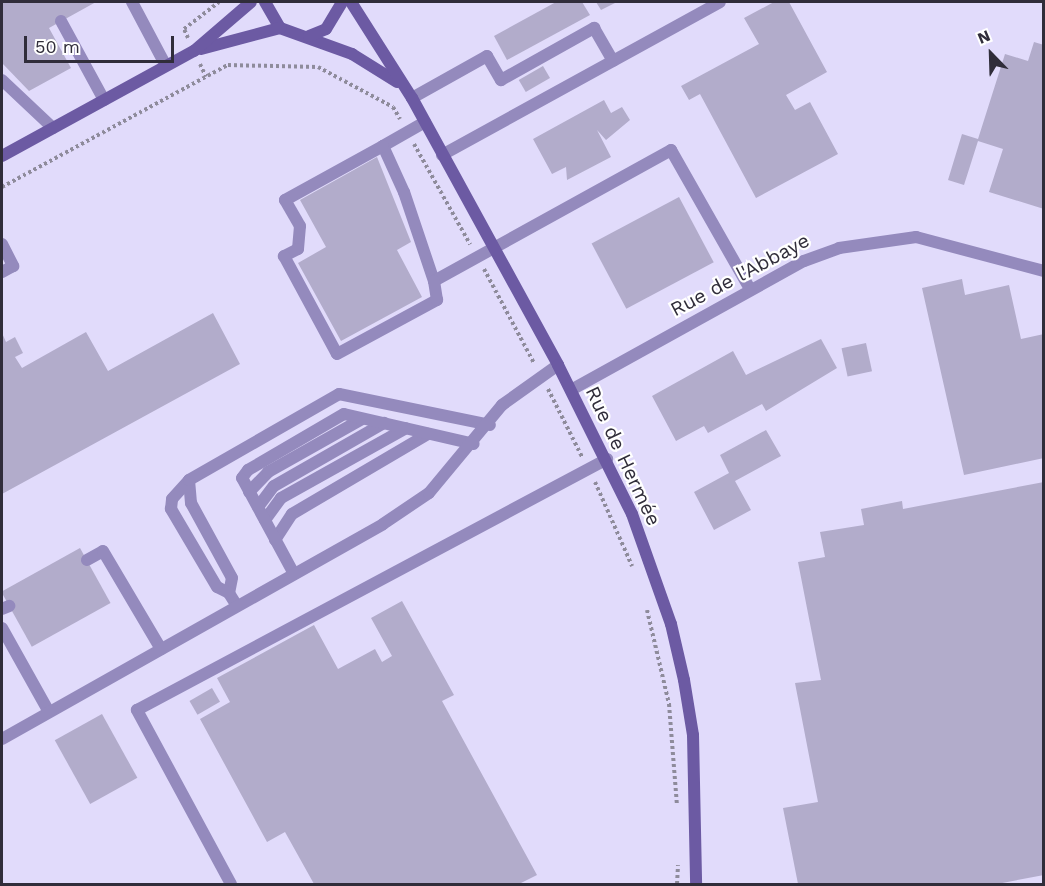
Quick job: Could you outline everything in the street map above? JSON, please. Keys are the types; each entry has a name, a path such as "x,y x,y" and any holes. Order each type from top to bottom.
{"street":[{"path":"132,2 166,66"},
{"path":"2,156 194,51 251,2"},
{"path":"194,51 280,28 265,2"},
{"path":"309,36 326,29 342,2"},
{"name":"Rue de Hermée","path":"351,2 399,82 412,98 558,365 607,459 652,567 684,680 693,735 695,884"},
{"path":"442,155 720,2"},
{"path":"61,21 104,100"},
{"name":"Rue de Hermée","path":"280,28 309,36 352,54 399,82"},
{"path":"412,98 487,56 501,80 594,28 613,61"},
{"path":"2,80 53,128"},
{"path":"383,146 404,192 434,281 437,300 337,354 284,256 298,249 300,226 285,200 424,122"},
{"path":"434,281 671,150 750,290"},
{"name":"Rue de l'Abbaye","path":"571,390 804,261 878,239 945,242 1044,271"},
{"path":"2,244 13,266 2,272"},
{"path":"2,739 294,574 429,493 474,444 502,405 558,365"},
{"path":"237,606 229,593 217,587 171,509 172,499 189,480 339,394 489,425"},
{"path":"294,574 242,478 261,461 344,414 474,444"},
{"path":"258,507 274,486 384,423"},
{"path":"265,520 281,498 406,429"},
{"path":"275,540 292,513 428,434"},
{"path":"231,885 138,710 607,459"},
{"path":"189,480 191,503 232,578 229,593"},
{"path":"87,560 103,551 161,649"},
{"path":"2,628 49,712"}],"path":[{"path":"2,187 228,65 318,67 393,107 478,257 541,376 589,469 634,572"},
{"path":"646,604 669,704 678,818"},
{"path":"677,885 679,852"}],"shaded area":[{"path":"2,2 1043,2 1043,884 2,884"}],"building":[{"path":"2,2 96,2 49,28 71,68 29,91 2,63"},
{"path":"556,2 582,2 590,15 507,60 494,36"},
{"path":"596,2 617,2 601,10"},
{"path":"774,2 789,2 827,72 786,95 795,110 810,102 838,154 756,198 700,94 689,100 681,86 759,44 744,18"},
{"path":"1034,42 1044,45 1044,209 989,192 1003,149 978,141 964,185 948,180 962,134 978,139 1005,54 1028,61"},
{"path":"543,66 550,78 526,92 519,80"},
{"path":"604,100 611,113 622,107 630,120 606,140 597,130 611,157 567,180 566,167 552,174 533,139"},
{"path":"377,157 411,242 397,250 422,297 341,341 298,263 326,247 300,200"},
{"path":"679,197 714,262 626,309 592,243"},
{"path":"962,279 965,295 1009,285 1021,339 1044,334 1044,458 964,475 922,288"},
{"path":"213,313 240,364 2,494 2,333 6,342 15,337 23,353 15,357 22,368 86,332 108,371"},
{"path":"821,339 837,368 766,411 762,404 708,433 704,426 676,441 652,396 733,351 746,375"},
{"path":"866,343 872,371 848,377 842,348"},
{"path":"766,430 781,456 735,481 751,510 714,530 694,492 729,473 720,455"},
{"path":"1044,482 1044,875 997,884 798,884 783,808 818,802 795,683 821,680 798,562 825,557 820,532 864,525 861,509 902,501 903,509"},
{"path":"80,548 111,603 32,647 2,591"},
{"path":"402,601 454,695 442,701 537,875 519,884 314,884 285,832 267,842 200,719 230,702 217,678 314,625 338,669 375,649 382,662 392,656 371,618"},
{"path":"212,688 220,702 197,715 189,701"},
{"path":"102,714 137,778 90,804 55,740"}]}
